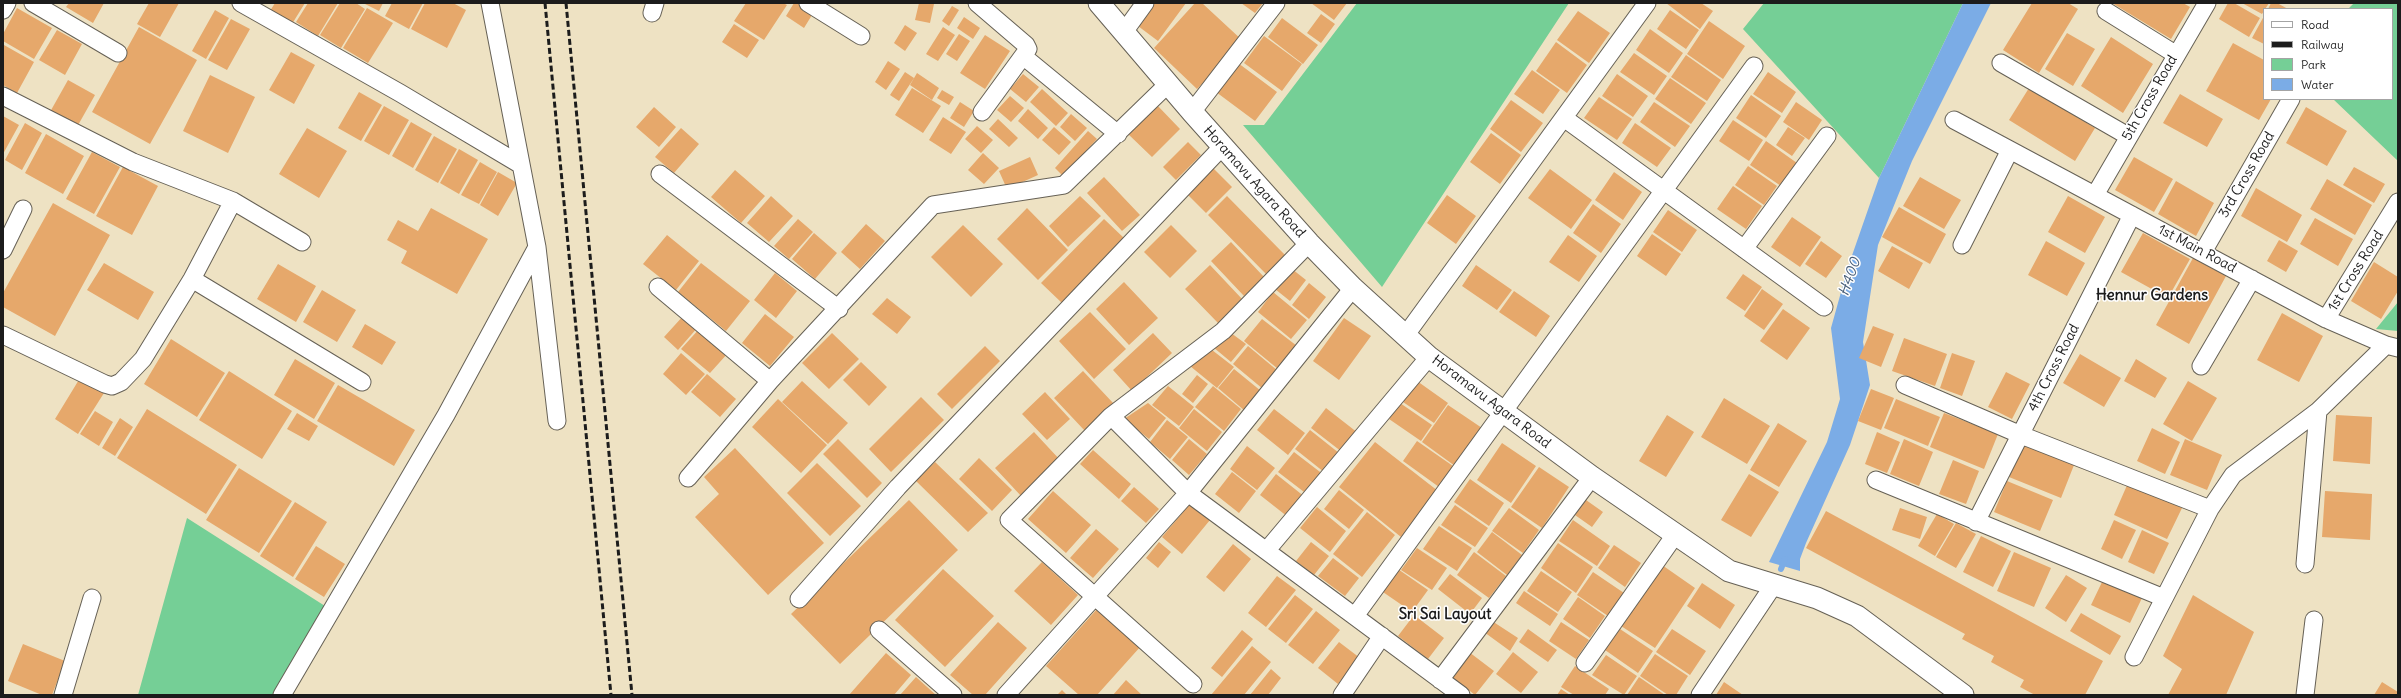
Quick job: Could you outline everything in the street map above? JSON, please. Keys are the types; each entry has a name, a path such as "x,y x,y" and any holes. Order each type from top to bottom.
{"street":[{"path":"3,10 7,3"},
{"path":"33,3 118,53"},
{"path":"241,3 400,93 521,165"},
{"path":"475,3 490,7 521,165 537,247 557,421"},
{"path":"808,3 861,36"},
{"name":"Horamavu Agara Road","path":"1100,3 1222,147 1309,243 1353,288 1405,336 1502,411 1592,477 1675,535 1729,570 1773,586 1817,598 1857,616 1963,695"},
{"path":"1124,32 1145,3"},
{"path":"1192,112 1276,3"},
{"path":"1405,336 1647,3"},
{"name":"5th Cross Road","path":"2095,195 2175,54 2207,3"},
{"path":"982,112 1028,49 1026,45 984,5"},
{"path":"2106,11 2175,54"},
{"path":"1023,56 1118,134"},
{"path":"2001,63 2128,136"},
{"path":"1355,616 1502,411 1754,66"},
{"path":"688,478 770,381 839,309 933,205 1064,185 1169,83"},
{"path":"3,96 133,162 233,202 302,242"},
{"name":"3rd Cross Road","path":"2203,252 2290,100"},
{"path":"1564,118 1824,307"},
{"name":"1st Main Road","path":"1954,120 2326,319 2392,347"},
{"path":"1744,249 1827,136"},
{"path":"799,599 898,487 1222,147"},
{"path":"1962,245 2010,150"},
{"path":"660,174 839,309"},
{"path":"3,335 105,384 112,386 121,382 143,359 192,279 233,202"},
{"name":"1st Cross Road","path":"2326,319 2398,202"},
{"path":"3,250 23,209"},
{"name":"4th Cross Road","path":"1976,522 2132,215"},
{"path":"1193,684 1009,520 1111,416 1223,331 1309,243"},
{"path":"282,695 446,415 537,247"},
{"path":"192,279 362,382"},
{"path":"2201,366 2252,279"},
{"path":"658,287 770,381"},
{"path":"1006,695 1188,493 1353,288"},
{"path":"2134,657 2210,509 2233,475 2318,411 2392,347"},
{"path":"1267,550 1430,356"},
{"path":"1905,386 2021,435 2210,509"},
{"path":"2305,564 2318,411"},
{"path":"1111,416 1188,493 1461,695"},
{"path":"1440,680 1592,477"},
{"path":"1876,480 2164,598"},
{"path":"1585,663 1675,535"},
{"path":"1700,695 1773,586"},
{"path":"62,695 92,598"},
{"path":"2305,695 2314,620"},
{"path":"879,630 953,695"},
{"path":"1342,695 1382,636"}],"green space":[{"path":"1357,3 1569,3 1382,287 1243,125 1264,125"},
{"path":"1764,3 1963,3 1879,178 1743,29"},
{"path":"2354,3 2398,3 2398,161 2334,100 2393,100 2393,8 2349,8"},
{"path":"2398,302 2398,331 2376,329"},
{"path":"187,518 325,606 272,695 138,695"}],"water":[{"path":"1963,3 1991,3 1912,161 1878,245 1863,342 1870,385 1850,445 1806,543 1800,559 1800,571 1769,562 1827,442 1840,399 1831,328 1848,267 1879,178"}],"building":[{"path":"69,3 104,3 93,23 66,7"},
{"path":"149,3 179,3 160,37 137,24"},
{"path":"275,3 305,3 292,24 270,11"},
{"path":"308,3 338,3 318,36 296,22"},
{"path":"340,3 356,3 365,9 341,48 320,35"},
{"path":"363,3 383,3 379,11"},
{"path":"392,3 423,3 409,29 385,16"},
{"path":"425,3 453,3 466,10 447,48 411,29"},
{"path":"746,3 783,3 787,5 764,40 734,21"},
{"path":"794,3 805,3 815,10 804,28 786,16"},
{"path":"919,3 934,4 930,23 915,20"},
{"path":"1155,3 1186,3 1158,41 1138,26"},
{"path":"1195,3 1202,3 1243,41 1197,89 1154,48"},
{"path":"1241,3 1263,3 1255,13"},
{"path":"1311,3 1347,3 1334,20"},
{"path":"1666,3 1701,3 1713,11 1700,29"},
{"path":"2032,3 2068,3 2078,9 2039,73 2003,50"},
{"path":"2112,3 2183,3 2190,7 2171,39"},
{"path":"2228,3 2234,3 2260,18 2249,37 2219,19"},
{"path":"2242,3 2269,3 2266,8 2263,8 2262,14"},
{"path":"2271,3 2277,3 2286,8 2268,8"},
{"path":"952,6 959,10 949,26 942,21"},
{"path":"17,8 52,28 34,59 3,41 3,34"},
{"path":"367,8 393,23 368,63 343,48"},
{"path":"215,10 229,18 206,59 192,51"},
{"path":"1670,10 1699,30 1686,49 1657,29"},
{"path":"1578,11 1610,33 1589,63 1557,40"},
{"path":"1321,14 1335,24 1321,43 1307,33"},
{"path":"964,17 980,28 973,39 957,28"},
{"path":"1282,18 1318,45 1303,64 1268,37"},
{"path":"2263,18 2263,44 2252,38"},
{"path":"231,19 250,29 227,70 208,60"},
{"path":"1709,21 1745,46 1723,79 1687,54"},
{"path":"734,24 759,40 747,58 722,42"},
{"path":"905,25 917,33 905,51 894,43"},
{"path":"139,27 197,60 150,144 92,112"},
{"path":"943,27 955,35 938,61 926,54"},
{"path":"1650,29 1683,53 1669,73 1636,50"},
{"path":"57,30 82,44 65,75 39,60"},
{"path":"2067,33 2095,49 2073,86 2045,69"},
{"path":"959,34 970,41 957,61 946,54"},
{"path":"985,35 1010,51 985,89 960,73"},
{"path":"1264,36 1302,64 1282,91 1244,63"},
{"path":"2111,37 2153,64 2123,113 2081,86"},
{"path":"1556,42 1587,65 1567,93 1536,71"},
{"path":"2233,43 2263,59 2263,100 2270,100 2259,120 2206,91"},
{"path":"4,45 34,62 17,93 3,85"},
{"path":"291,52 315,65 294,104 269,90"},
{"path":"1634,53 1667,76 1654,95 1620,72"},
{"path":"1686,55 1721,80 1707,101 1671,77"},
{"path":"888,61 900,69 886,90 875,82"},
{"path":"1238,63 1277,92 1255,121 1216,92"},
{"path":"1532,70 1560,90 1543,114 1514,94"},
{"path":"905,72 914,78 899,101 890,95"},
{"path":"1768,72 1796,92 1782,113 1753,94"},
{"path":"917,73 939,88 932,100 910,85"},
{"path":"1023,74 1039,87 1026,102 1010,89"},
{"path":"1617,74 1648,96 1633,117 1602,96"},
{"path":"210,75 255,97 228,153 183,131"},
{"path":"1670,78 1706,103 1691,124 1655,99"},
{"path":"68,80 95,95 77,127 50,112"},
{"path":"912,88 941,106 923,133 895,115"},
{"path":"2029,88 2095,128 2075,161 2009,120"},
{"path":"1042,89 1068,113 1056,126 1030,102"},
{"path":"942,90 954,97 949,105 937,98"},
{"path":"359,92 382,105 361,141 338,128"},
{"path":"2180,94 2223,119 2207,147 2163,123"},
{"path":"1751,95 1781,116 1766,138 1736,118"},
{"path":"1010,96 1024,108 1011,122 997,110"},
{"path":"1599,97 1632,119 1617,140 1584,118"},
{"path":"1511,100 1543,123 1521,152 1490,129"},
{"path":"960,102 974,111 964,127 950,118"},
{"path":"1654,102 1690,126 1675,147 1640,122"},
{"path":"1796,102 1822,120 1809,140 1783,122"},
{"path":"1156,104 1180,129 1152,157 1127,133"},
{"path":"384,106 409,120 389,155 364,141"},
{"path":"654,107 676,127 659,147 636,127"},
{"path":"2306,107 2347,131 2327,166 2286,143"},
{"path":"1028,109 1048,128 1038,139 1018,121"},
{"path":"1071,114 1087,128 1075,141 1060,127"},
{"path":"3,116 19,125 3,154"},
{"path":"943,117 966,132 951,154 929,140"},
{"path":"998,119 1018,138 1009,147 989,129"},
{"path":"1733,120 1763,140 1749,161 1719,141"},
{"path":"411,122 432,134 413,168 392,156"},
{"path":"25,123 42,133 22,170 5,160"},
{"path":"1635,123 1671,148 1657,167 1622,143"},
{"path":"977,126 993,140 981,153 965,139"},
{"path":"1054,127 1071,142 1059,155 1042,140"},
{"path":"1788,127 1805,138 1792,156 1776,145"},
{"path":"307,128 347,151 319,198 279,174"},
{"path":"681,128 699,144 674,173 655,157"},
{"path":"1088,131 1097,139 1063,176 1055,168"},
{"path":"1491,133 1521,155 1500,184 1470,162"},
{"path":"46,134 84,156 63,194 25,173"},
{"path":"434,136 457,149 438,183 415,170"},
{"path":"1766,141 1797,163 1781,186 1750,165"},
{"path":"1188,142 1201,155 1176,180 1163,167"},
{"path":"459,149 478,160 459,194 440,183"},
{"path":"92,152 120,167 94,214 66,199"},
{"path":"983,153 999,168 984,184 968,170"},
{"path":"1030,157 1038,175 1007,189 999,171"},
{"path":"2134,157 2173,179 2154,212 2115,190"},
{"path":"480,162 497,172 479,204 461,195"},
{"path":"1211,166 1232,187 1206,213 1185,192"},
{"path":"1748,166 1777,186 1764,205 1735,185"},
{"path":"123,167 158,186 132,235 96,216"},
{"path":"2354,167 2385,184 2374,203 2343,185"},
{"path":"1550,169 1592,200 1571,229 1528,198"},
{"path":"735,170 765,196 741,223 711,197"},
{"path":"498,172 517,183 498,216 480,205"},
{"path":"1614,172 1642,192 1623,220 1595,200"},
{"path":"1104,177 1140,215 1122,231 1087,193"},
{"path":"1920,177 1961,200 1944,229 1903,206"},
{"path":"2327,179 2372,205 2355,235 2310,209"},
{"path":"2176,181 2214,203 2196,236 2158,214"},
{"path":"1733,186 1762,206 1746,229 1717,209"},
{"path":"2256,188 2302,215 2287,242 2241,216"},
{"path":"1447,195 1476,216 1456,244 1427,223"},
{"path":"771,196 793,216 769,242 747,223"},
{"path":"1080,196 1101,216 1068,247 1049,226"},
{"path":"1227,196 1285,255 1266,274 1208,215"},
{"path":"2068,196 2105,217 2085,253 2048,232"},
{"path":"53,203 110,235 55,336 3,307 3,293"},
{"path":"1593,204 1621,224 1601,253 1573,233"},
{"path":"1899,207 1946,234 1930,264 1882,237"},
{"path":"431,208 488,239 457,294 401,263 407,251 387,240 398,220 418,231"},
{"path":"1027,208 1068,250 1038,280 997,239"},
{"path":"1668,210 1697,230 1682,252 1653,232"},
{"path":"1792,217 1821,237 1800,267 1771,247"},
{"path":"2315,218 2353,239 2338,266 2300,244"},
{"path":"798,219 813,232 789,259 774,246"},
{"path":"1104,219 1125,239 1062,303 1041,283"},
{"path":"866,224 885,241 860,269 841,252"},
{"path":"963,225 1003,264 971,297 931,257"},
{"path":"1171,225 1197,251 1170,278 1144,252"},
{"path":"814,233 837,253 815,279 792,259"},
{"path":"2143,233 2190,259 2168,298 2121,272"},
{"path":"1652,234 1681,254 1666,276 1637,256"},
{"path":"667,235 699,261 676,290 643,264"},
{"path":"1568,235 1597,256 1579,282 1549,262"},
{"path":"2279,240 2298,251 2286,272 2267,261"},
{"path":"1821,241 1842,256 1826,278 1805,264"},
{"path":"2046,241 2085,263 2067,296 2028,275"},
{"path":"1231,242 1264,277 1244,296 1211,261"},
{"path":"1892,246 1923,263 1909,289 1878,271"},
{"path":"2193,258 2226,276 2189,344 2156,325"},
{"path":"2374,262 2398,277 2398,291 2381,319 2351,301"},
{"path":"104,263 154,292 138,320 87,290"},
{"path":"701,263 750,301 726,331 678,292"},
{"path":"278,264 316,286 296,322 257,299"},
{"path":"1210,265 1243,300 1218,323 1185,289"},
{"path":"1476,265 1512,290 1497,310 1462,286"},
{"path":"1292,269 1306,280 1290,301 1275,289"},
{"path":"775,273 797,291 776,318 754,300"},
{"path":"1743,274 1762,287 1745,311 1726,298"},
{"path":"1124,282 1158,318 1129,345 1096,309"},
{"path":"1309,283 1326,297 1309,319 1292,305"},
{"path":"1762,289 1783,304 1764,330 1744,316"},
{"path":"322,290 356,310 337,342 303,322"},
{"path":"1514,291 1550,316 1536,337 1499,312"},
{"path":"1273,292 1307,320 1291,339 1258,312"},
{"path":"887,298 911,317 897,334 872,314"},
{"path":"1783,309 1810,328 1787,360 1760,341"},
{"path":"1090,312 1126,349 1094,379 1059,341"},
{"path":"2282,313 2323,336 2299,382 2257,360"},
{"path":"765,314 794,337 770,366 742,343"},
{"path":"684,315 698,327 678,350 664,337"},
{"path":"1344,318 1371,336 1339,380 1313,361"},
{"path":"1262,319 1297,346 1278,369 1244,341"},
{"path":"365,324 396,342 382,365 352,347"},
{"path":"1873,326 1894,334 1881,367 1859,358"},
{"path":"700,328 728,353 710,373 681,349"},
{"path":"832,333 859,359 829,389 802,363"},
{"path":"1153,333 1172,353 1132,391 1113,370"},
{"path":"1231,333 1246,344 1231,362 1213,347"},
{"path":"1904,338 1947,354 1935,386 1892,371"},
{"path":"171,339 225,373 197,417 144,384"},
{"path":"985,346 1000,361 952,409 937,394"},
{"path":"1248,346 1278,371 1263,389 1233,364"},
{"path":"1212,350 1234,367 1217,388 1190,366"},
{"path":"681,353 705,374 686,395 663,374"},
{"path":"1952,353 1975,361 1962,396 1940,388"},
{"path":"2080,354 2121,378 2104,407 2063,383"},
{"path":"295,359 335,383 314,419 274,395"},
{"path":"2136,359 2167,378 2155,398 2124,381"},
{"path":"861,362 887,387 869,406 843,380"},
{"path":"1234,369 1261,391 1245,411 1218,388"},
{"path":"229,371 292,411 262,459 199,420"},
{"path":"1083,371 1114,404 1085,431 1054,398"},
{"path":"2006,372 2030,384 2012,419 1988,407"},
{"path":"707,374 736,399 720,417 691,392"},
{"path":"1197,375 1208,384 1193,403 1182,394"},
{"path":"80,378 104,393 78,434 55,419"},
{"path":"802,381 848,423 828,444 782,402"},
{"path":"1417,381 1448,403 1434,423 1403,402"},
{"path":"2188,381 2217,398 2192,441 2163,424"},
{"path":"338,385 415,430 394,466 317,421"},
{"path":"1168,386 1194,407 1179,426 1152,405"},
{"path":"1213,386 1241,409 1224,431 1195,407"},
{"path":"1871,389 1894,398 1881,430 1858,421"},
{"path":"1045,392 1070,419 1047,440 1022,414"},
{"path":"921,397 944,420 891,472 869,449"},
{"path":"1724,398 1770,426 1747,464 1701,437"},
{"path":"778,399 827,445 801,473 752,427"},
{"path":"1896,399 1940,417 1928,446 1884,428"},
{"path":"1148,403 1166,418 1149,439 1124,419"},
{"path":"1400,403 1432,425 1421,441 1389,419"},
{"path":"1448,405 1482,428 1455,466 1422,442"},
{"path":"1326,408 1358,433 1342,452 1311,428"},
{"path":"147,409 237,465 206,514 117,458"},
{"path":"1194,409 1222,432 1207,451 1179,428"},
{"path":"1274,409 1305,433 1288,455 1257,430"},
{"path":"95,411 113,422 99,446 80,434"},
{"path":"297,413 318,426 309,441 287,429"},
{"path":"1944,413 1998,434 1984,469 1930,447"},
{"path":"1667,415 1694,432 1666,477 1639,461"},
{"path":"2336,415 2372,417 2370,464 2333,461"},
{"path":"120,418 133,427 115,456 102,448"},
{"path":"1167,420 1188,437 1170,459 1150,442"},
{"path":"1778,423 1807,441 1779,487 1750,470"},
{"path":"2152,428 2180,442 2165,474 2137,461"},
{"path":"1310,430 1339,453 1324,472 1295,449"},
{"path":"1034,432 1061,461 1022,497 995,468"},
{"path":"1877,432 1900,442 1887,473 1865,464"},
{"path":"838,439 882,483 867,498 823,454"},
{"path":"1189,439 1207,454 1189,475 1172,460"},
{"path":"1904,439 1933,452 1919,486 1890,474"},
{"path":"2185,439 2222,455 2207,490 2170,475"},
{"path":"1417,441 1453,466 1439,487 1403,461"},
{"path":"1375,442 1438,491 1401,537 1339,487"},
{"path":"1502,443 1536,466 1511,503 1477,480"},
{"path":"2023,444 2074,465 2061,498 2009,477"},
{"path":"1247,446 1275,468 1257,490 1230,469"},
{"path":"735,448 824,543 768,595 695,517 719,494 704,477"},
{"path":"1093,450 1131,484 1119,499 1080,464"},
{"path":"1294,452 1324,475 1308,495 1278,472"},
{"path":"979,458 1012,490 992,511 959,479"},
{"path":"1953,460 1979,471 1966,504 1939,494"},
{"path":"935,462 988,513 968,532 916,481"},
{"path":"817,463 861,506 830,536 787,493"},
{"path":"1539,467 1569,487 1542,528 1511,507"},
{"path":"239,468 292,501 259,553 206,520"},
{"path":"1232,472 1256,491 1239,513 1215,494"},
{"path":"1276,474 1305,497 1288,517 1260,495"},
{"path":"1749,474 1779,492 1751,537 1721,520"},
{"path":"1470,479 1504,503 1489,526 1454,502"},
{"path":"2007,481 2053,500 2040,531 1994,512"},
{"path":"2128,483 2182,508 2167,539 2114,515"},
{"path":"1134,487 1159,509 1146,523 1121,501"},
{"path":"1339,490 1364,510 1349,529 1324,509"},
{"path":"1053,491 1091,525 1066,553 1028,519"},
{"path":"2325,491 2372,494 2370,540 2322,537"},
{"path":"909,500 958,550 840,664 791,614"},
{"path":"1586,500 1603,512 1592,527 1575,515"},
{"path":"295,502 327,522 293,577 260,556"},
{"path":"1190,504 1210,520 1182,554 1162,537"},
{"path":"1455,505 1488,528 1475,547 1441,525"},
{"path":"1317,507 1346,531 1330,552 1300,528"},
{"path":"1509,508 1539,530 1523,553 1492,531"},
{"path":"1900,508 1927,517 1920,539 1892,530"},
{"path":"1826,511 2103,661 2085,695 2035,695 2020,687 2024,680 1991,662 1994,656 1962,639 1965,634 1806,548"},
{"path":"1367,512 1395,535 1362,577 1333,554"},
{"path":"1937,514 1954,524 1935,556 1918,546"},
{"path":"1573,520 1610,546 1597,566 1559,541"},
{"path":"2114,520 2136,530 2122,559 2101,549"},
{"path":"1956,523 1976,534 1956,568 1936,557"},
{"path":"1439,526 1472,548 1457,571 1423,549"},
{"path":"1096,529 1119,549 1093,578 1070,558"},
{"path":"2142,530 2169,543 2154,574 2128,562"},
{"path":"1492,532 1522,555 1507,575 1477,552"},
{"path":"1981,536 2011,551 1993,587 1963,572"},
{"path":"1159,542 1171,552 1158,568 1146,558"},
{"path":"1311,542 1329,556 1314,575 1296,561"},
{"path":"1558,543 1593,567 1576,593 1541,568"},
{"path":"1233,544 1251,559 1224,592 1206,577"},
{"path":"1614,545 1641,563 1625,587 1598,568"},
{"path":"316,546 345,564 324,597 295,579"},
{"path":"1417,548 1447,568 1432,590 1401,570"},
{"path":"1474,552 1506,576 1489,598 1457,575"},
{"path":"2014,552 2051,568 2034,607 1997,591"},
{"path":"1333,558 1359,578 1345,596 1318,576"},
{"path":"1042,562 1078,595 1051,625 1014,591"},
{"path":"1662,565 1695,588 1655,648 1621,626"},
{"path":"1395,567 1428,590 1412,612 1380,590"},
{"path":"943,569 994,616 945,667 895,620"},
{"path":"1541,571 1572,592 1558,612 1527,591"},
{"path":"1593,572 1624,593 1608,616 1577,595"},
{"path":"1450,574 1482,598 1470,614 1438,589"},
{"path":"2066,575 2087,588 2066,622 2045,608"},
{"path":"1277,576 1296,590 1266,627 1248,613"},
{"path":"2103,580 2142,598 2130,623 2091,605"},
{"path":"1702,583 1735,605 1720,629 1687,606"},
{"path":"1524,591 1558,614 1550,626 1516,603"},
{"path":"1295,595 1313,609 1286,643 1268,629"},
{"path":"2193,595 2254,632 2226,695 2168,695 2182,669 2163,656"},
{"path":"1578,597 1605,616 1590,638 1563,619"},
{"path":"1098,608 1141,646 1097,695 1079,695 1046,666"},
{"path":"1316,611 1340,630 1313,664 1288,645"},
{"path":"2081,613 2121,636 2110,655 2070,631"},
{"path":"1414,615 1444,638 1428,659 1398,636"},
{"path":"1492,621 1518,638 1510,651 1484,632"},
{"path":"998,622 1027,648 985,695 973,695 950,675"},
{"path":"1561,622 1589,640 1576,659 1549,641"},
{"path":"1528,629 1557,650 1548,662 1519,642"},
{"path":"1620,629 1653,651 1638,673 1605,650"},
{"path":"1672,629 1706,651 1690,675 1656,652"},
{"path":"1242,630 1253,639 1222,677 1211,668"},
{"path":"1339,642 1360,658 1338,684 1318,668"},
{"path":"23,644 65,661 52,695 42,695 8,681"},
{"path":"1252,646 1271,662 1244,695 1211,695"},
{"path":"1469,652 1494,671 1475,695 1451,676"},
{"path":"1513,652 1538,672 1521,693 1496,674"},
{"path":"886,653 911,675 894,695 849,695"},
{"path":"1655,654 1688,676 1676,695 1668,695 1640,676"},
{"path":"1606,655 1637,676 1624,695 1592,675"},
{"path":"1575,666 1609,689 1605,695 1574,695 1561,687"},
{"path":"1271,669 1281,678 1268,695 1250,695"},
{"path":"916,677 936,695 900,695"},
{"path":"1639,677 1665,695 1627,695"},
{"path":"1126,680 1142,695 1113,695"},
{"path":"1724,682 1743,695 1716,695"},
{"path":"2382,682 2398,692 2398,695 2374,695"},
{"path":"1561,689 1570,695 1557,695"},
{"path":"1062,690 1067,695 1057,695"}],"waterway":[{"name":"H400","path":"1781,569 1785,559"}],"railway":[{"path":"545,3 611,695"},
{"path":"566,3 632,695"}],"district":[{"name":"Hennur Gardens","path":"2152,296"},
{"name":"Sri Sai Layout","path":"1445,615"}]}
